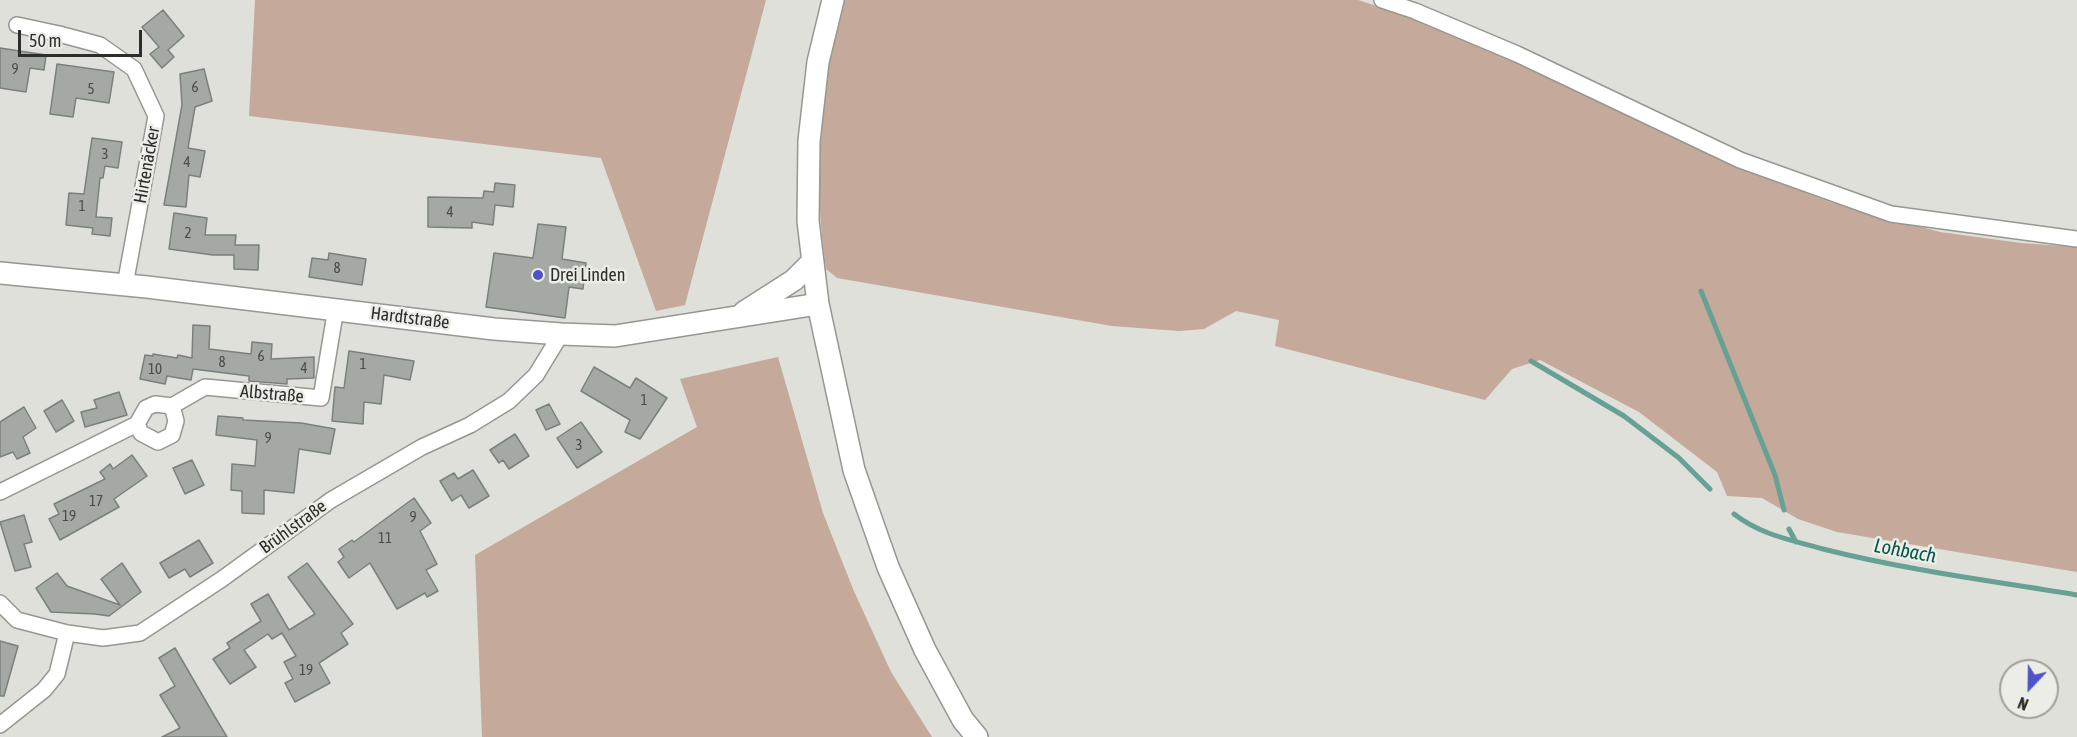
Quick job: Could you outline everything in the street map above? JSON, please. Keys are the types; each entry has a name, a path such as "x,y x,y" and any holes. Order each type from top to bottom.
{"street":[{"path":"833,0 818,62 809,141 808,221 818,304 855,470 888,567 925,650 963,720 977,737"},
{"path":"1382,0 1415,11 1517,54 1740,160 1892,214 2077,238"},
{"name":"Hirtenäcker","path":"17,26 100,45 134,69 156,116 125,285"},
{"path":"738,316 794,280 813,261"},
{"name":"Hardtstraße","path":"0,273 336,308 494,329 561,334 615,336 818,304"},
{"name":"Albstraße","path":"0,492 137,424 146,408 155,404 172,406 206,387 321,398 336,308"},
{"name":"Brühlstraße","path":"0,603 17,620 67,633 103,638 140,633 222,579 331,500 422,447 470,425 509,401 536,375 561,334"},
{"path":"137,424 141,433 158,442 172,435 176,421 172,406"},
{"path":"0,725 44,690 57,674 67,633"}],"shaded area":[{"path":"255,0 766,0 685,305 656,311 601,158 249,116"},
{"path":"843,0 1358,0 1423,21 1550,78 1721,160 1830,202 1940,232 2021,243 2077,247 2077,572 1837,532 1798,519 1762,498 1727,496 1717,472 1639,412 1540,360 1512,369 1485,400 1275,346 1279,320 1236,311 1204,329 1179,331 1112,326 837,278 826,269 819,204 818,156 824,88"},
{"path":"778,357 823,513 853,589 891,672 932,737 482,737 475,555 697,427 680,379"}],"building":[{"path":"163,10 184,36 168,50 174,57 162,68 150,54 159,47 142,27"},
{"path":"0,48 46,55 44,70 30,68 26,92 0,88"},
{"path":"57,64 114,72 109,103 76,98 73,117 50,114"},
{"path":"204,69 212,101 195,107 188,148 205,151 200,177 189,175 186,207 164,205 182,105 180,74"},
{"path":"92,138 122,142 118,168 105,166 103,178 100,178 96,217 112,218 110,236 92,234 93,228 66,225 69,193 84,194"},
{"path":"495,183 515,185 513,207 495,205 493,225 472,222 472,228 428,227 428,197 483,198 484,191 494,192"},
{"path":"174,213 207,218 205,235 236,235 235,245 259,245 258,270 234,269 234,255 213,255 169,249"},
{"name":"Drei Linden","path":"538,224 566,227 562,259 586,263 583,289 569,287 565,318 486,307 494,253 533,258"},
{"path":"329,253 366,259 362,285 309,277 312,258 328,260"},
{"path":"193,325 210,326 209,349 251,354 252,342 272,344 271,359 314,357 314,378 287,379 287,384 249,381 249,376 193,369 191,380 167,376 165,384 140,379 145,355 177,358 178,355 192,358"},
{"path":"349,351 414,361 410,380 384,375 381,404 364,402 363,424 332,421 335,387 344,388"},
{"path":"594,367 630,388 636,378 667,398 640,439 625,432 630,420 581,391"},
{"path":"119,392 127,415 85,427 81,412 97,408 94,400"},
{"path":"62,400 74,421 56,432 44,411"},
{"path":"549,404 560,424 546,430 536,410"},
{"path":"24,407 36,428 23,437 30,453 17,459 13,452 0,457 0,422"},
{"path":"218,416 243,418 243,420 301,423 335,429 330,454 299,449 294,493 264,490 264,514 242,513 242,491 231,490 232,464 255,466 257,440 216,435"},
{"path":"581,422 602,452 577,468 557,438"},
{"path":"515,434 529,456 509,469 503,460 499,463 490,450"},
{"path":"132,455 147,476 114,499 119,507 60,540 49,519 59,514 54,504 105,479 100,472 110,464 113,469"},
{"path":"192,460 204,485 185,494 173,468"},
{"path":"473,470 489,496 469,508 461,495 452,501 440,481 454,473 458,479"},
{"path":"414,498 431,523 420,531 437,564 426,570 438,591 427,597 425,593 397,609 370,563 349,578 338,562 344,557 339,549 352,540 354,542"},
{"path":"24,515 32,542 24,544 31,567 15,571 0,522"},
{"path":"199,540 213,563 190,577 185,569 169,578 160,563"},
{"path":"122,563 141,592 109,616 51,612 36,588 57,573 67,586 120,605 101,579"},
{"path":"307,563 353,624 341,633 348,644 319,663 330,683 295,702 285,683 293,679 284,662 296,656 282,633 272,639 268,634 244,650 256,667 230,684 213,659 230,648 227,643 261,621 251,604 268,594 289,630 315,614 288,577"},
{"path":"0,641 18,646 4,696 0,696"},
{"path":"175,648 227,737 162,737 180,728 160,695 175,686 159,658"}],"waterway":[{"path":"1701,291 1775,475 1784,510"},
{"name":"Lohbach","path":"1531,361 1624,416 1679,458 1710,489"},
{"name":"Lohbach","path":"1734,514 1755,527 1777,536 1823,549 1949,575 2077,595"},
{"path":"1789,529 1796,542"}],"place":[{"name":"Drei Linden","path":"538,275"}]}
